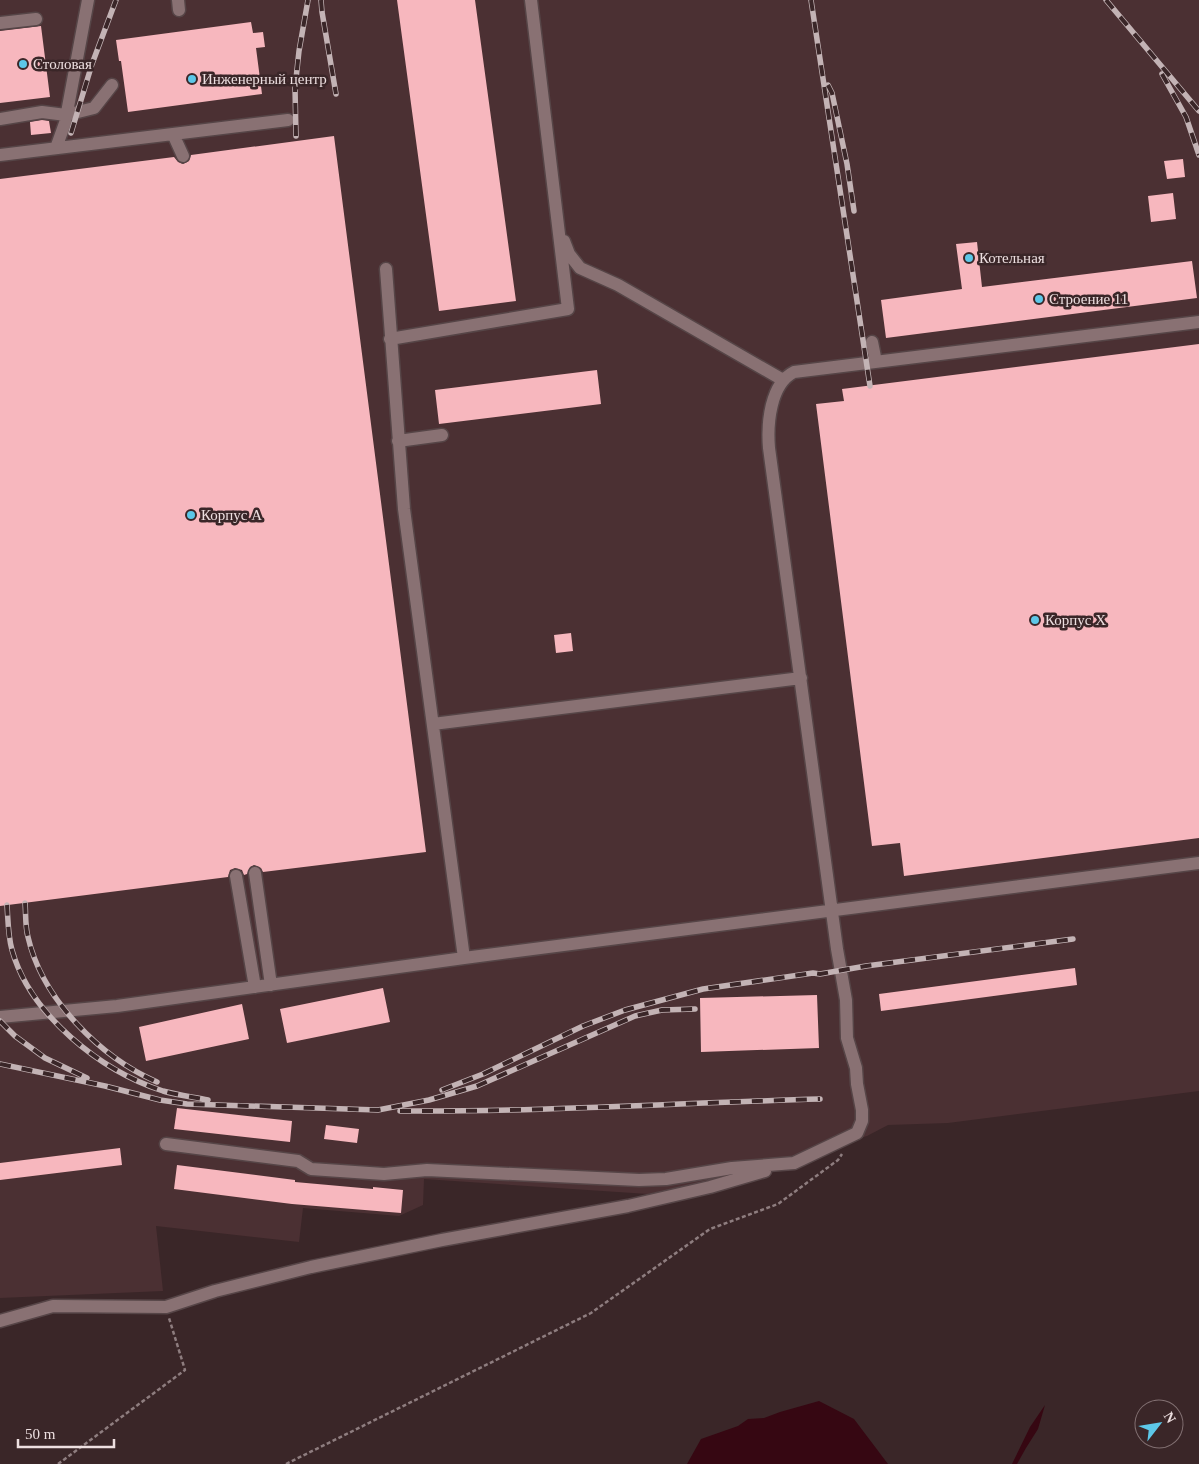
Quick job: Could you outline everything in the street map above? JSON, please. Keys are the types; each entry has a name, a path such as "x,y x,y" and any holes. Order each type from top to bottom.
{"lane":[{"path":"56,148 66,115 88,0"},
{"path":"390,339 568,308 531,0"},
{"path":"0,23 36,19"},
{"path":"0,119 42,112 66,115 94,108 112,85"},
{"path":"0,155 288,120"},
{"path":"174,134 183,156"},
{"path":"558,224 569,254 580,268 618,285 783,380"},
{"path":"386,270 404,509 464,958"},
{"path":"0,1321 52,1306 166,1307 215,1291 311,1268 442,1240 628,1206 710,1187 794,1163 857,1133 862,1121 856,1068 848,1038 846,1000 832,910 768,430 770,411 783,380 794,372 1199,322"},
{"path":"872,342 876,362"},
{"path":"398,441 442,436"},
{"path":"432,724 801,678"},
{"path":"0,1017 117,1006 464,958 1199,863"},
{"path":"255,873 271,985"},
{"path":"236,876 255,987"},
{"path":"166,1144 298,1161 310,1169 384,1174 427,1170 639,1180 666,1179 732,1168 794,1163"}],"path":[{"path":"286,1464 591,1313 710,1230 778,1204 838,1160 842,1153"},
{"path":"58,1464 185,1370 166,1307"}],"shaded area":[{"path":"0,0 1199,0 1199,1091 948,1123 888,1125 867,1136 821,1150 737,1174 648,1194 424,1179 423,1205 399,1216 303,1208 299,1242 156,1226 163,1291 0,1298"},
{"path":"819,1401 854,1419 888,1464 687,1464 701,1439 738,1426 748,1419 764,1418"},
{"path":"1045,1405 1038,1429 1017,1464 1012,1464 1030,1427"}],"building":[{"path":"397,0 475,0 516,301 439,311"},
{"name":"Инженерный центр","path":"251,22 253,33 263,32 265,47 256,48 262,94 128,112 116,40"},
{"name":"Столовая","path":"41,26 50,97 0,103 0,31"},
{"path":"49,121 51,133 31,135 30,122"},
{"name":"Корпус А","path":"334,136 426,852 263,872 261,868 254,865 244,875 242,870 235,868 230,870 228,877 0,906 0,179 174,157 183,164 189,161 191,155"},
{"path":"1183,159 1185,177 1167,179 1164,161"},
{"path":"1173,193 1176,219 1151,222 1148,196"},
{"name":"Строение 11","path":"977,242 982,287 1192,261 1197,298 886,338 881,300 962,289 956,244"},
{"name":"Корпус Х","path":"1199,344 1199,838 904,876 900,843 872,846 816,404 844,401 842,389"},
{"path":"597,370 601,404 439,424 435,390"},
{"path":"571,633 573,651 556,653 554,635"},
{"path":"1075,968 1077,985 881,1011 879,994"},
{"path":"383,988 390,1022 287,1043 280,1009"},
{"path":"817,995 819,1048 701,1052 700,998"},
{"path":"242,1004 249,1039 146,1061 139,1027"},
{"path":"177,1108 292,1121 290,1142 174,1129"},
{"path":"326,1125 359,1129 357,1143 324,1139"},
{"path":"120,1148 122,1165 0,1180 0,1163"},
{"path":"177,1165 295,1180 295,1182 403,1190 401,1213 292,1204 174,1189"}],"railway":[{"path":"71,133 92,64 116,0"},
{"path":"296,136 295,88 308,0"},
{"path":"321,0 336,94"},
{"path":"811,0 870,386"},
{"path":"1106,0 1199,111"},
{"path":"1162,74 1186,117 1199,155"},
{"path":"828,85 832,93 847,164 854,211"},
{"path":"25,903 27,933 35,960 60,1004 76,1023 115,1058 157,1082"},
{"path":"7,905 8,928 12,950 21,974 34,997 51,1018 93,1055 116,1070 139,1082 163,1091 208,1100"},
{"path":"442,1090 483,1074 583,1026 625,1010 703,989 1073,939"},
{"path":"0,1064 105,1086 160,1100 187,1104 378,1110 429,1100 477,1086 635,1016 662,1010 695,1009"},
{"path":"0,1021 15,1036 45,1058 87,1078"},
{"path":"400,1111 558,1109 820,1099"}],"place":[{"name":"Столовая","path":"23,64"},
{"name":"Инженерный центр","path":"192,79"},
{"name":"Котельная","path":"969,258"},
{"name":"Строение 11","path":"1039,299"},
{"name":"Корпус А","path":"191,515"},
{"name":"Корпус Х","path":"1035,620"}]}
